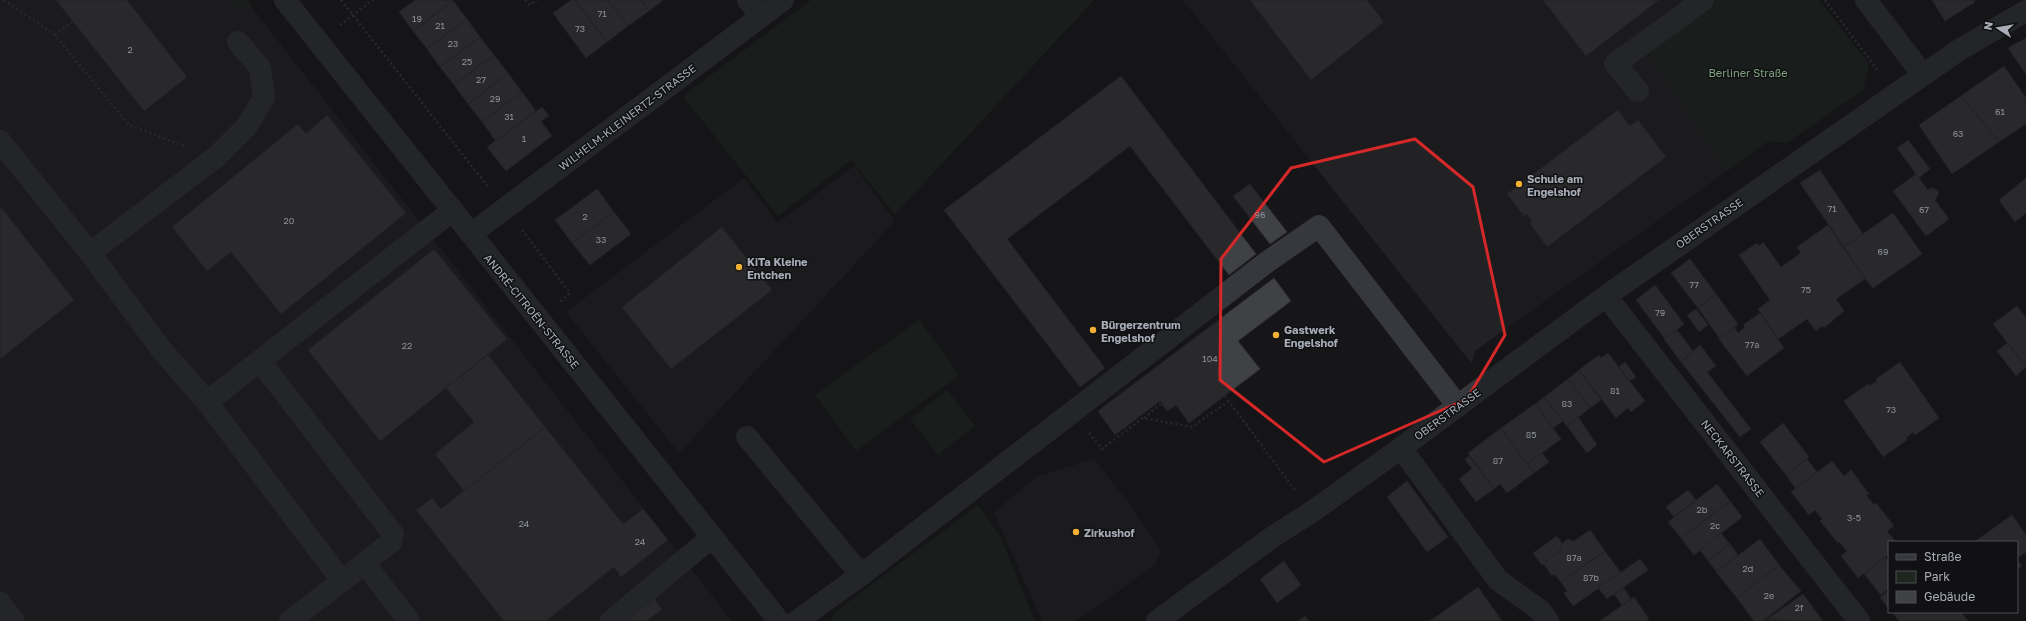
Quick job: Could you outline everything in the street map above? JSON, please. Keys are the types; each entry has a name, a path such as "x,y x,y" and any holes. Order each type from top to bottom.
{"street":[{"name":"ANDRÉ-CITROËN-STRASSE","path":"285,0 779,621"},
{"path":"748,0 761,17"},
{"name":"WILHELM-KLEINERTZ-STRASSE","path":"471,234 784,0"},
{"path":"1638,91 1616,64 1703,0"},
{"path":"1866,0 1922,75"},
{"name":"OBERSTRASSE","path":"1157,621 1274,536 1313,511 1401,448 1606,296 1958,50 2026,11"},
{"path":"90,253 216,157 246,127 264,98 260,68 238,42"},
{"path":"0,141 90,253 161,349 207,402 342,581"},
{"path":"207,402 453,210"},
{"path":"797,621 861,575 1267,262 1319,226 1458,406"},
{"name":"NECKARSTRASSE","path":"1606,296 1859,621"},
{"path":"260,361 393,534 391,542 295,620"},
{"path":"747,437 861,575"},
{"path":"1401,448 1498,580 1541,611 1548,621"},
{"path":"611,621 712,537"},
{"path":"364,563 409,621"},
{"path":"0,604 14,621"}],"path":[{"path":"4,0 55,35 129,125 216,157"},
{"path":"341,0 570,293 555,306"},
{"path":"354,16 373,0"},
{"path":"525,0 530,6 537,0"},
{"path":"1825,0 1894,94"},
{"path":"55,35 73,21"},
{"path":"1225,396 1313,511"},
{"path":"1143,418 1192,427 1229,401"},
{"path":"1072,411 1102,449 1162,404"}],"highlighted area":[{"path":"1415,139 1473,187 1505,335 1467,399 1324,462 1220,380 1221,259 1291,168"}],"shaded area":[{"path":"0,0 246,0 732,621 0,621"},
{"name":"Schule am Engelshof","path":"1183,0 1713,0 1646,47 1727,171 1475,351 1472,364"},
{"name":"KiTa Kleine Entchen","path":"854,166 895,221 679,453 566,312 744,178 778,223"},
{"name":"Zirkushof","path":"1094,459 1128,502 1161,551 1155,565 1076,621 1042,621 994,513 1036,477"}],"green space":[{"path":"228,0 248,0 252,7 247,11"},
{"path":"811,0 1094,0 895,214 851,160 778,216 683,96"},
{"name":"Berliner Straße","path":"1713,0 1819,0 1869,64 1864,89 1787,143 1769,141 1727,171 1646,47"},
{"path":"919,320 959,375 856,451 815,395"},
{"path":"947,390 975,426 938,455 910,419"},
{"path":"978,505 1000,536 1035,621 830,621 835,612"}],"building":[{"path":"56,0 127,0 187,77 144,111"},
{"path":"415,0 453,1 413,31 399,12"},
{"path":"571,0 575,0 607,42 586,58 553,13"},
{"path":"575,0 608,0 628,26 607,42"},
{"path":"608,0 641,0 649,11 628,26"},
{"path":"641,0 663,0 649,11"},
{"path":"1250,0 1367,0 1384,22 1311,80"},
{"path":"1543,0 1659,0 1586,56"},
{"path":"1932,0 1974,0 1975,2 1945,21"},
{"path":"453,1 467,19 427,49 413,31"},
{"path":"467,19 480,37 440,67 427,49"},
{"path":"480,37 494,55 454,85 440,67"},
{"path":"2026,38 2026,74 2008,48"},
{"path":"494,55 508,73 468,104 454,85"},
{"path":"2004,66 2026,98 2026,124 1999,142 1961,96"},
{"path":"508,73 522,92 482,122 468,104"},
{"path":"1121,76 1256,254 1229,275 1130,146 1007,239 1105,368 1080,387 944,210"},
{"path":"522,92 536,111 496,141 482,122"},
{"path":"1961,96 1999,142 1952,174 1919,125"},
{"path":"542,107 549,116 541,121 552,136 506,171 487,147"},
{"path":"1618,110 1630,126 1638,120 1666,157 1547,247 1530,223 1532,222 1527,214 1524,216 1507,194"},
{"path":"327,115 406,213 281,314 231,252 207,271 172,227 298,124 306,134"},
{"path":"1908,140 1930,169 1919,178 1897,148"},
{"path":"1820,170 1863,234 1844,247 1800,183"},
{"path":"1916,174 1928,190 1931,188 1936,189 1939,193 1935,200 1949,219 1926,236 1893,191"},
{"path":"2026,178 2026,213 2015,222 1999,200"},
{"path":"1250,184 1287,232 1270,244 1233,196"},
{"path":"597,189 614,212 572,243 555,220"},
{"path":"0,206 74,300 0,359"},
{"path":"614,212 631,234 590,265 572,243"},
{"path":"1893,213 1922,254 1873,288 1865,279 1844,247"},
{"path":"1828,225 1865,279 1836,299 1844,311 1824,328 1822,326 1816,331 1807,319 1778,339 1758,309 1770,300 1739,255 1757,243 1759,246 1763,242 1781,267 1801,253 1797,247"},
{"path":"722,227 772,290 671,369 622,307"},
{"path":"434,249 507,339 380,441 308,350"},
{"path":"1690,259 1716,294 1698,308 1671,273"},
{"path":"1274,278 1291,301 1238,341 1260,369 1189,423 1176,405 1167,411 1160,401 1115,435 1098,411"},
{"path":"1655,285 1684,324 1665,339 1636,300"},
{"path":"1716,294 1738,324 1720,339 1698,308"},
{"path":"2017,306 2026,318 2026,367 1993,324"},
{"path":"1696,309 1708,325 1699,332 1687,315"},
{"path":"1760,313 1784,348 1747,376 1719,339 1738,324 1735,328 1738,333 1745,327 1743,325"},
{"path":"1677,330 1693,351 1681,362 1664,339"},
{"path":"2007,343 2026,367 2016,376 1997,351"},
{"path":"1700,345 1716,366 1707,372 1751,429 1740,437 1681,362"},
{"path":"1608,353 1645,401 1631,412 1628,408 1616,418 1579,370 1599,355 1601,358"},
{"path":"488,355 545,427 464,491 435,454 474,422 446,388"},
{"path":"1625,362 1636,377 1630,381 1619,367"},
{"path":"1900,362 1939,418 1915,435 1913,432 1906,438 1907,440 1883,457 1844,401 1868,384 1870,386 1877,381 1876,379"},
{"path":"1579,370 1601,400 1590,408 1568,379"},
{"path":"1568,379 1590,408 1567,426 1544,397"},
{"path":"1544,397 1563,421 1553,428 1535,404"},
{"path":"1535,404 1561,439 1527,464 1501,428"},
{"path":"1578,417 1597,445 1587,453 1567,426"},
{"path":"1783,423 1809,457 1786,475 1760,442"},
{"path":"545,427 623,524 643,509 668,540 621,577 614,567 546,621 504,621 416,510 432,498 441,509"},
{"path":"1501,428 1534,473 1507,493 1500,484 1494,489 1468,453"},
{"path":"1542,453 1549,462 1534,473 1527,464"},
{"path":"1469,456 1494,489 1476,502 1459,479 1472,469 1465,459"},
{"path":"1807,459 1817,472 1796,489 1786,475"},
{"path":"1832,461 1844,476 1851,470 1869,494 1866,495 1874,505 1876,503 1894,526 1887,531 1895,541 1888,541 1888,555 1858,578 1841,556 1847,551 1839,542 1838,543 1820,521 1822,519 1815,510 1809,515 1791,492"},
{"path":"1407,481 1448,537 1427,552 1387,497"},
{"path":"1717,484 1730,501 1681,538 1668,522"},
{"path":"1688,490 1696,500 1674,517 1666,507"},
{"path":"1730,501 1742,517 1694,555 1681,538"},
{"path":"2012,515 2026,535 2026,552 2018,557 2018,541 1975,541"},
{"path":"1590,530 1605,551 1561,582 1554,574 1552,576 1543,563 1560,550 1561,544 1568,539 1574,541"},
{"path":"1721,533 1730,544 1708,561 1700,550"},
{"path":"1557,536 1562,543 1560,550 1542,565 1533,553"},
{"path":"1760,539 1779,565 1737,598 1716,572"},
{"path":"1730,544 1738,555 1717,572 1708,561"},
{"path":"1605,551 1621,573 1573,606 1564,593 1567,591 1561,582"},
{"path":"1885,557 1888,562 1888,589 1881,595 1864,574"},
{"path":"1640,559 1648,570 1607,599 1598,588"},
{"path":"1284,561 1301,585 1277,603 1260,579"},
{"path":"2018,561 2022,566 2018,568"},
{"path":"1779,565 1801,591 1763,621 1754,621 1737,598"},
{"path":"644,585 662,609 647,621 622,621"},
{"path":"1478,587 1502,621 1430,621 1447,609"},
{"path":"1624,588 1631,599 1622,605 1614,594"},
{"path":"1888,591 1888,606 1887,607 1880,597"},
{"path":"1803,594 1823,621 1766,620"},
{"path":"1634,597 1649,619 1645,621 1600,621"},
{"path":"1893,613 1962,613 1968,621 1899,621"},
{"path":"1305,616 1309,621 1298,621"}],"place":[{"name":"Schule am Engelshof","path":"1519,184"},
{"name":"KiTa Kleine Entchen","path":"739,267"},
{"name":"Bürgerzentrum Engelshof","path":"1093,330"},
{"name":"Gastwerk Engelshof","path":"1276,335"},
{"name":"Zirkushof","path":"1076,532"}]}
